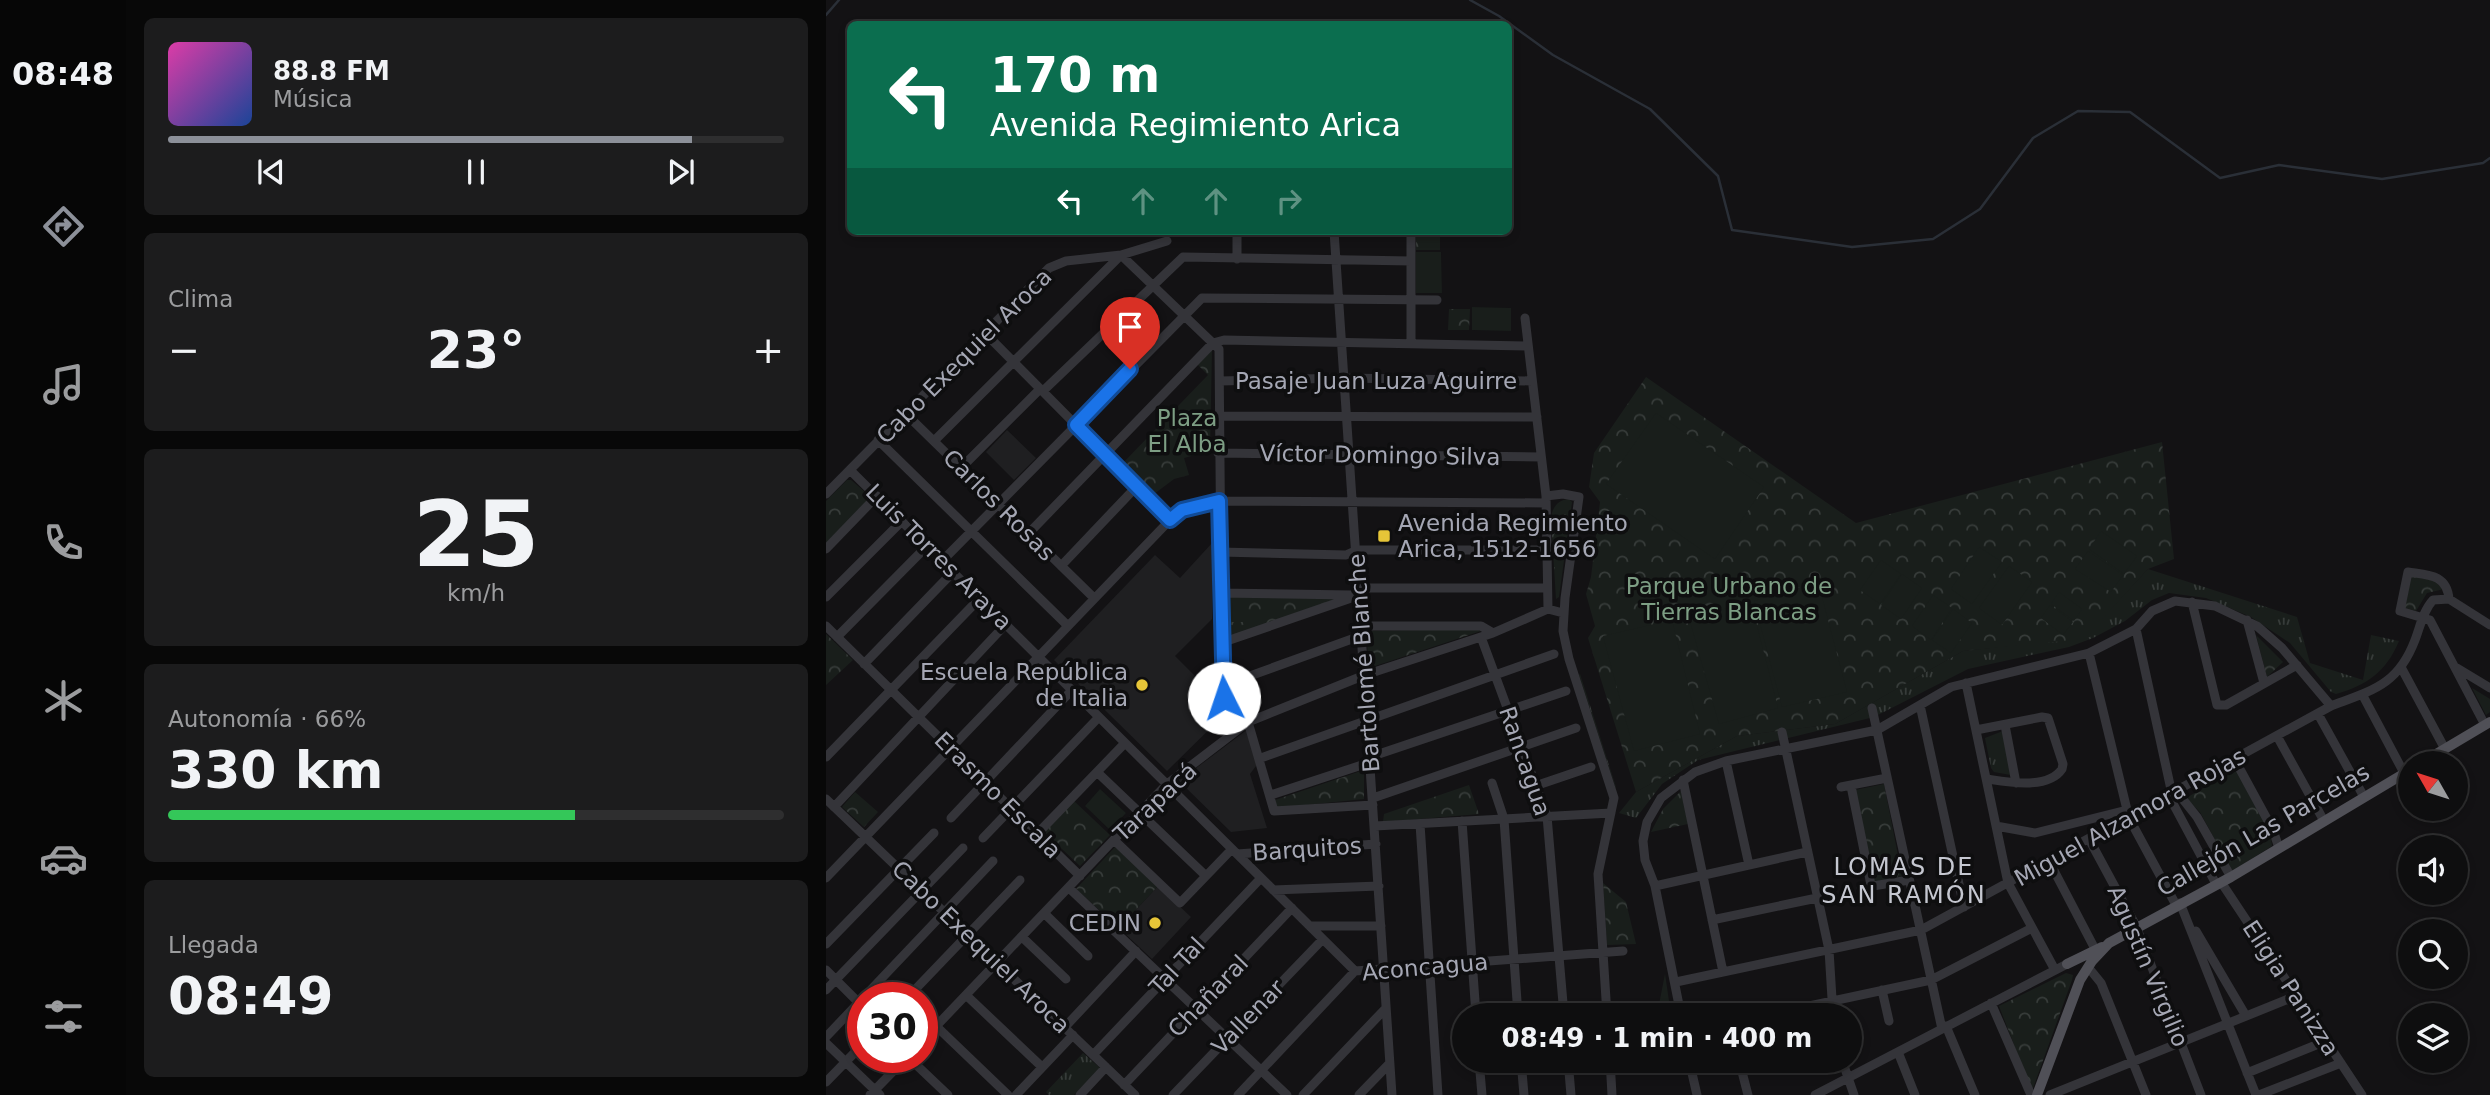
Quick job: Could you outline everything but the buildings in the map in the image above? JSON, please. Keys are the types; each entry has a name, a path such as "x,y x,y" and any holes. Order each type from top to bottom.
{"main road":[{"path":"2442,751 2488,723"},
{"name":"Callejón Las Parcelas","path":"2100,948 2223,881 2398,776"},
{"path":"2067,964 2100,948"},
{"path":"2037,1095 2086,970 2100,948"},
{"path":"2067,964 2078,962 2086,970"}],"street":[{"path":"1237,235 1237,259"},
{"name":"Bartolomé Blanche","path":"1335,235 1392,1095"},
{"path":"1411,235 1411,342"},
{"name":"Cabo Exequiel Aroca","path":"826,495 1049,268 1066,261 1121,255 1167,242"},
{"path":"934,441 1121,255 1185,313 1219,349 1222,686 1227,702 1248,722 1261,758 1274,811 1373,802 1576,728"},
{"path":"961,468 1152,283 1183,257 1411,261"},
{"path":"942,561 1202,298 1437,300"},
{"path":"1525,318 1546,500 1548,609 1563,613"},
{"path":"984,332 1170,520"},
{"path":"1028,534 1213,343 1224,340 1342,341 1528,346"},
{"name":"Pasaje Juan Luza Aguirre","path":"1220,382 1345,378 1532,382"},
{"name":"Carlos Rosas","path":"905,413 1094,598"},
{"path":"1219,416 1537,417"},
{"path":"878,440 1067,625"},
{"name":"Víctor Domingo Silva","path":"1218,453 1541,457"},
{"name":"Luis Torres Araya","path":"850,470 1355,971"},
{"path":"1061,566 1137,486"},
{"path":"826,878 1037,655 1182,510 1219,501 1546,500 1563,494 1579,496 1563,613 1566,649 1614,798 1598,874 1605,1003"},
{"path":"826,549 877,496"},
{"path":"826,597 902,521"},
{"path":"837,637 927,546"},
{"path":"1220,552 1346,555 1357,550 1547,550"},
{"path":"864,664 953,572"},
{"path":"2449,598 2447,588 2438,577 2408,572 2400,611 2430,620 2488,723"},
{"path":"1220,593 1547,588"},
{"path":"1221,643 1360,591"},
{"path":"826,757 980,598"},
{"path":"2445,749 2402,669 2423,617 2433,600 2449,598 2490,625"},
{"path":"1679,1003 1655,886 1643,850 1647,822 1661,798 1695,772 1726,761 1877,730 1951,687 2089,653 2136,629 2162,605 2175,601 2215,606 2247,620 2274,640 2331,706"},
{"path":"2192,602 2215,704 2224,706 2297,665"},
{"name":"Tarapacá","path":"938,1024 1167,784 1248,722 1365,676 1493,633 1548,609"},
{"path":"2247,620 2264,683"},
{"path":"830,803 918,717 1006,624"},
{"name":"Erasmo Escala","path":"826,626 1080,876"},
{"path":"1222,686 1362,631 1481,626 1493,633"},
{"path":"2136,629 2173,794 2223,881"},
{"name":"Rancagua","path":"1481,637 1547,816 1562,1003"},
{"path":"2089,653 2128,814 2188,922 2246,1016"},
{"path":"1261,758 1554,654"},
{"path":"2456,667 2490,688"},
{"name":"Miguel Alzamora Rojas","path":"1676,982 1921,930 2089,839 2128,814 2173,794 2331,706 2383,685 2402,669"},
{"path":"1966,682 2008,883 2055,970"},
{"path":"951,818 1072,690"},
{"path":"1271,795 1566,691"},
{"path":"2362,694 2398,756"},
{"path":"1920,705 1964,906"},
{"path":"1872,708 1931,980 1944,1027 1975,1095"},
{"path":"2318,714 2364,797"},
{"path":"1976,730 2042,716 2048,718 2063,764 2054,777 2016,783 1987,779"},
{"path":"983,838 1100,717"},
{"path":"2004,725 2016,783"},
{"path":"1782,732 1829,950 1832,1002"},
{"path":"2277,736 2324,821"},
{"path":"1037,834 1125,743"},
{"path":"2235,760 2273,830 2279,848"},
{"path":"1726,761 1749,865"},
{"path":"1535,786 1591,767"},
{"path":"1097,772 1206,876"},
{"path":"1887,778 1846,787 1866,887 1909,880"},
{"path":"1683,780 1723,972"},
{"path":"1492,783 1504,819 1517,1003"},
{"path":"2173,794 2197,817 2223,881"},
{"name":"Cabo Exequiel Aroca","path":"830,803 1135,1095"},
{"path":"1375,826 1611,813"},
{"path":"1996,826 2035,832 2128,814"},
{"path":"1462,821 1475,1003"},
{"path":"1420,824 1438,1095"},
{"path":"826,944 934,832"},
{"name":"Agustín Virgilio","path":"2089,839 2136,926 2202,1095"},
{"path":"1114,840 1180,903 1234,851"},
{"name":"Barquitos","path":"1234,851 1376,844"},
{"path":"826,990 963,848"},
{"path":"1655,886 1807,852"},
{"path":"880,982 993,861"},
{"path":"2049,861 2100,948"},
{"name":"Tal Tal","path":"1093,1055 1261,878"},
{"path":"922,982 1020,880"},
{"name":"Eligia Panizza","path":"2223,881 2362,1095"},
{"path":"1273,890 1378,886"},
{"name":"Erasmo Escala","path":"1069,888 1287,1095"},
{"path":"1712,920 1817,898"},
{"name":"Chañaral","path":"1125,1084 1292,908"},
{"path":"1044,913 1088,956"},
{"path":"2188,922 2258,1095 2341,1063"},
{"path":"1310,926 1381,926"},
{"path":"1827,1003 1931,980 2032,928"},
{"path":"1022,937 1066,979"},
{"name":"Vallenar","path":"1173,1095 1323,939"},
{"path":"1065,1027 1136,951"},
{"name":"Aconcagua","path":"1238,1095 1355,971 1623,951"},
{"path":"1815,1095 2067,964"},
{"path":"826,970 847,988"},
{"path":"2086,970 2097,975 2146,1095"},
{"path":"1882,990 1889,1021"},
{"path":"966,995 1042,1067"},
{"path":"2050,1095 2296,996"},
{"path":"1991,1003 2031,1095"},
{"path":"1303,1095 1386,1008"},
{"path":"826,1037 847,1016"},
{"path":"938,1028 1008,1095"},
{"path":"1016,1095 1073,1035"},
{"path":"2247,1073 2326,1041"},
{"path":"826,1043 875,1093 893,1073"},
{"path":"1898,1052 1915,1095"},
{"path":"826,1082 845,1062"},
{"path":"1360,1095 1390,1063"},
{"path":"1080,1095 1106,1067"},
{"path":"924,1073 948,1095"},
{"path":"1480,1073 1482,1095"},
{"path":"1522,1073 1524,1095"},
{"path":"1568,1073 1571,1095"},
{"path":"1610,1073 1612,1095"},
{"path":"1692,1073 1697,1095"},
{"path":"1742,1073 1748,1095"},
{"path":"1846,1073 1854,1095"}],"shaded area":[{"path":"1007,430 1036,458 1014,480 986,452"},
{"name":"Escuela República de Italia","path":"1212,543 1212,619 1175,656 1229,710 1167,771 1054,660 1155,555 1180,578"},
{"path":"1248,729 1259,762 1250,774 1267,828 1231,832 1179,781"},
{"name":"CEDIN","path":"1158,886 1191,917 1152,959 1119,928"}],"green space":[{"path":"1416,235 1440,235 1440,250 1416,250"},
{"path":"1416,252 1441,252 1442,293 1416,293"},
{"path":"1472,307 1511,308 1511,331 1472,330"},
{"path":"1449,309 1470,309 1469,330 1448,330"},
{"name":"Plaza El Alba","path":"1212,348 1210,451 1184,458 1189,475 1174,479 1154,494 1123,463 1208,375 1197,364"},
{"name":"Parque Urbano de Tierras Blancas","path":"1646,377 1856,523 2162,442 2174,559 2148,569 2084,639 1963,651 1835,724 1737,736 1636,792 1588,638 1595,626 1586,594 1591,577 1600,502 1589,487 1594,453"},
{"path":"1656,413 1764,487 1715,559 1606,484"},
{"path":"847,480 851,480 872,498 826,543 826,501"},
{"path":"1569,499 1572,502 1559,597 1556,599 1551,519 1556,505"},
{"path":"2101,531 2137,556 2124,574 2089,549"},
{"path":"1979,547 2002,562 1972,604 1951,589"},
{"path":"2088,551 2123,575 2111,592 2075,569"},
{"path":"1881,560 1901,574 1880,604 1860,590"},
{"path":"2009,566 2032,582 2002,625 1979,608"},
{"path":"2148,569 2297,617 2310,663 2363,680 2371,635 2399,641 2388,661 2374,676 2336,694 2331,692 2290,643 2251,617 2206,598 2169,593 2152,600 2125,621 2093,638 2069,647 1968,669 1874,717 1698,760 1662,784 1636,818 1619,813 1636,792 1737,736 1835,724 1963,651 2084,638"},
{"path":"1902,574 1922,588 1901,619 1881,605"},
{"path":"2410,574 2434,579 2444,589 2427,593 2416,611 2402,607"},
{"path":"1818,582 1847,692 1782,707 1754,601"},
{"path":"2059,592 2082,609 2074,621 2051,604"},
{"path":"1933,595 1952,608 1931,640 1912,626"},
{"path":"1346,596 1229,637 1228,597"},
{"path":"1751,602 1778,708 1719,724 1689,618"},
{"path":"1233,603 1248,603 1248,622 1232,622"},
{"path":"2050,605 2073,622 2063,635 2041,618"},
{"path":"1953,609 1972,623 1951,653 1932,640"},
{"path":"1672,620 1700,734 1634,751 1603,636"},
{"path":"1366,631 1481,631 1369,668"},
{"path":"826,634 853,660 826,685"},
{"path":"2256,635 2283,662 2267,677"},
{"path":"1579,675 1616,787 1616,789"},
{"path":"2472,688 2490,699 2490,712 2486,715"},
{"path":"2003,731 2011,775 1994,772 1991,768 1985,738"},
{"path":"2237,769 2269,825 2272,846 2232,871 2200,812 2186,798"},
{"path":"1364,770 1364,799 1276,808 1275,800"},
{"path":"1884,784 1902,876 1874,882 1855,790"},
{"path":"1469,785 1479,814 1383,822 1384,814"},
{"path":"1100,789 1126,813 1110,830 1085,806"},
{"path":"1681,791 1688,824 1651,832 1663,809"},
{"path":"855,792 878,812 864,827 842,807"},
{"path":"1074,801 1110,835 1080,866 1044,832"},
{"path":"1115,847 1158,886 1119,928 1076,889"},
{"path":"1603,883 1626,902 1636,944 1607,945"},
{"path":"2066,973 2073,975 2072,980 2032,1091 1999,1006"},
{"path":"1665,974 1669,1003 1659,1003"},
{"path":"1083,1053 1100,1068 1074,1095 1049,1095 1046,1092"}],"waterway":[{"path":"826,15 839,0"},
{"path":"1470,0 1506,21"},
{"path":"1512,25 1553,55 1650,109 1718,176 1732,230 1852,247 1933,239 1980,209 2033,138 2078,111 2130,112 2220,178 2279,165 2382,179 2483,163 2490,158"}],"place":[{"name":"Avenida Regimiento Arica, 1512-1656","path":"1384,536"},
{"name":"Escuela República de Italia","path":"1142,685"},
{"name":"CEDIN","path":"1155,923"}],"district":[{"name":"LOMAS DE SAN RAMÓN","path":"1904,881"}],"route":[{"path":"1130,369 1076,425 1170,520 1182,510 1219,501 1224,698"}]}
